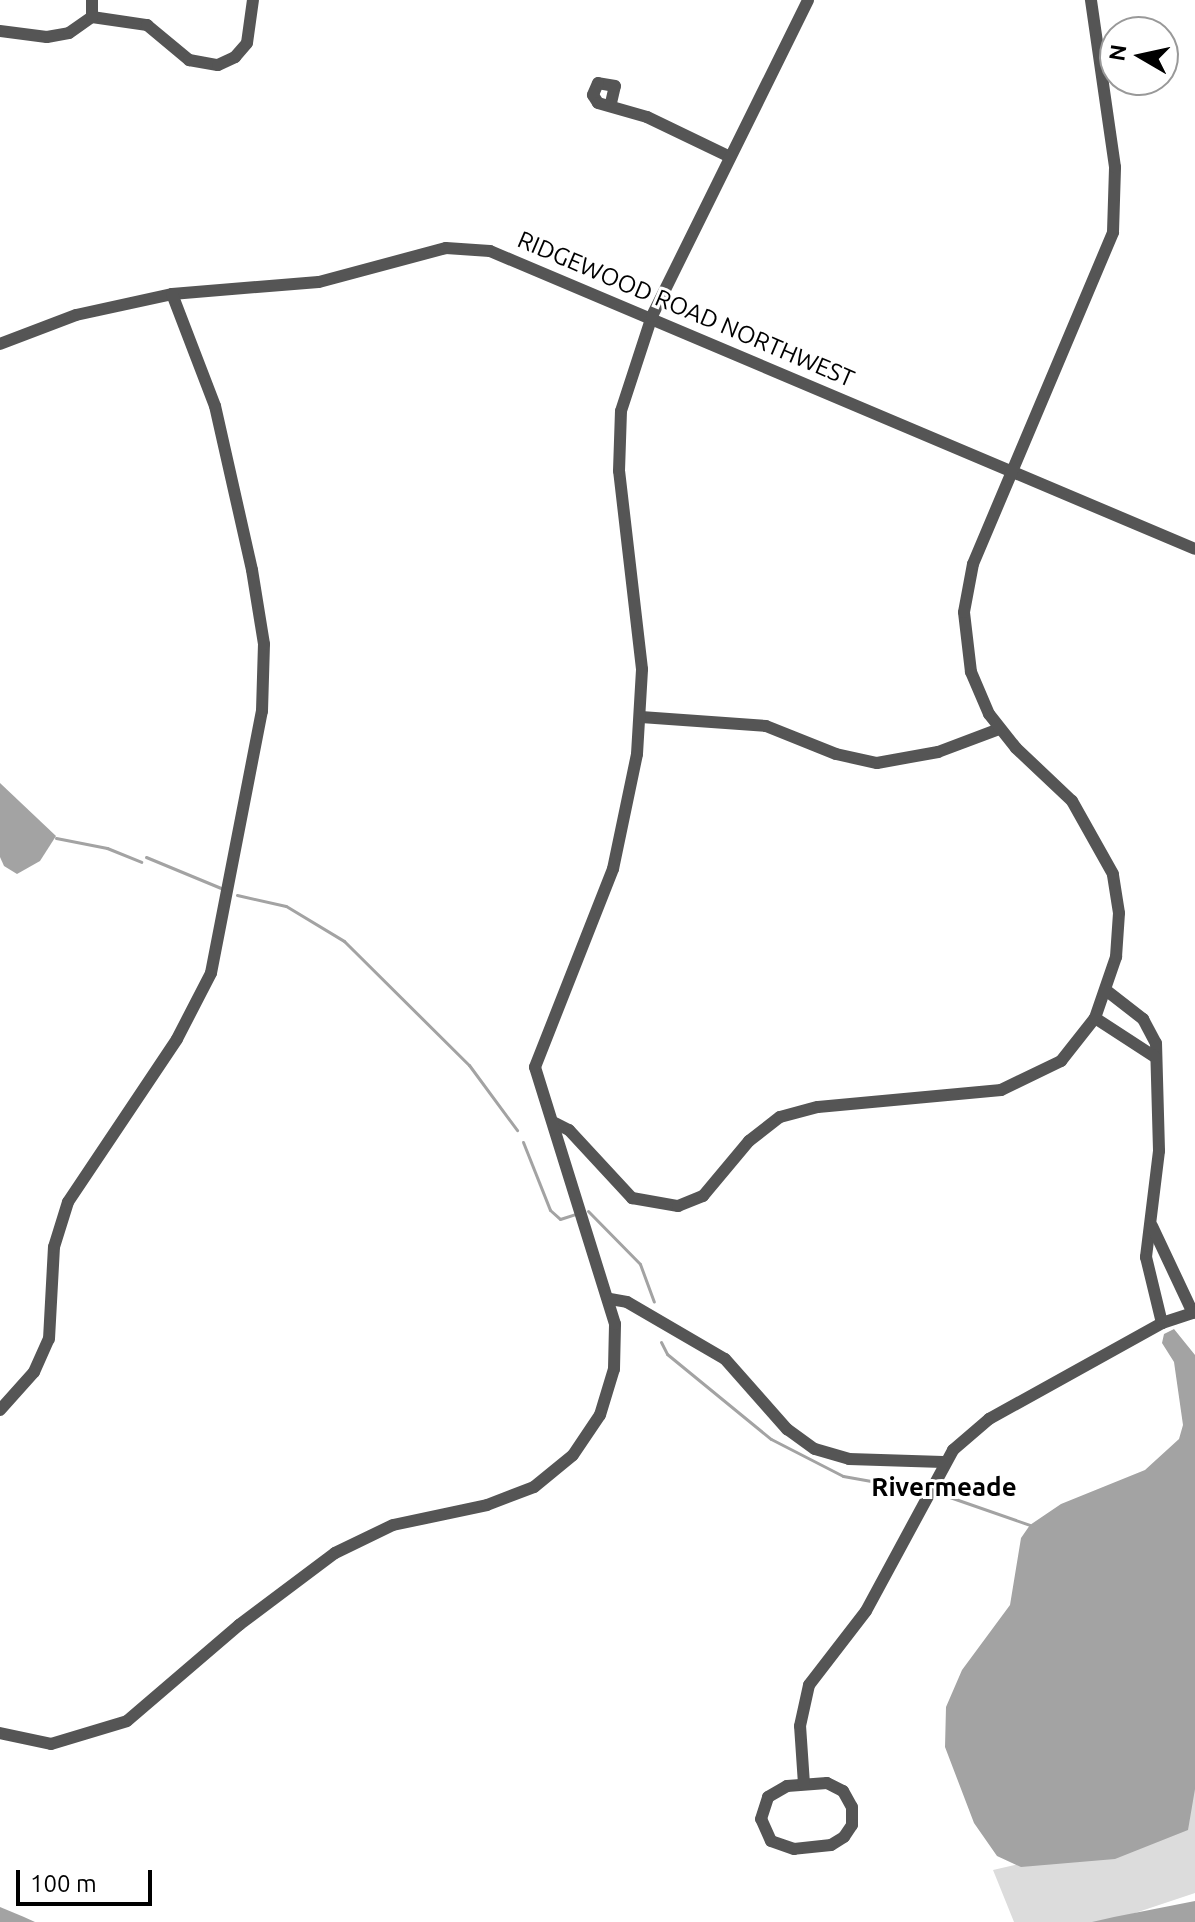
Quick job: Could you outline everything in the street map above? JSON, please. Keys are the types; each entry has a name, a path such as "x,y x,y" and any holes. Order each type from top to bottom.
{"street":[{"path":"92,0 92,17"},
{"path":"0,31 60,36 92,17 147,25 189,60 218,65 235,57 247,43 253,0"},
{"path":"0,1733 51,1744 127,1721 239,1625 335,1553 393,1525 498,1502 546,1479 589,1435 608,1393 616,1346 610,1299 555,1123 537,1079 536,1057 613,869 632,791 641,717 639,622 618,443 627,379 652,316 808,0"},
{"path":"555,1123 569,1130 632,1198 678,1206 703,1196 749,1141 780,1117 818,1107 1001,1090 1061,1061 1095,1018 1107,991 1120,930 1110,864 1072,801 999,729 971,672 964,612 973,564 1113,232 1115,167 1091,0"},
{"path":"611,103 730,157"},
{"name":"RIDGEWOOD ROAD NORTHWEST","path":"0,344 76,315 172,294 319,282 425,252 467,248 513,257 1195,549"},
{"path":"2,1403 34,1372 49,1339 54,1247 68,1202 177,1039 211,973 262,711 264,644 252,570 215,406 172,294"},
{"path":"641,717 766,726 836,754 877,763 938,752 999,729"},
{"path":"1107,991 1143,1019 1156,1043 1160,1126 1147,1270 1162,1323"},
{"path":"1095,1018 1155,1057"},
{"path":"804,1784 800,1726 809,1685 866,1611 943,1462 989,1419 1162,1323 1194,1312 1160,1251 1152,1223"},
{"path":"610,1299 627,1302 725,1359 787,1429 815,1449 849,1459 943,1462"},
{"path":"827,1783 843,1791 852,1807 852,1825 831,1845 782,1847 764,1831 762,1806 778,1789 804,1784 827,1783"}],"shaded area":[{"path":"0,783 56,836 40,861 17,874 4,866 0,857"},
{"path":"1174,1329 1195,1355 1195,1789 1188,1830 1115,1859 1021,1867 997,1856 974,1823 945,1747 946,1707 962,1670 1010,1605 1021,1538 1030,1525 1061,1504 1145,1470 1179,1439 1183,1425 1174,1362 1162,1343 1164,1334"},
{"path":"1195,1724 1195,1893 1108,1922 1014,1922 993,1870 1151,1833"},
{"path":"1195,1901 1195,1922 1092,1922 1114,1917"},
{"path":"0,1907 24,1917 35,1922 0,1922"}],"waterway":[{"path":"56,838 107,848 141,862"},
{"path":"146,857 221,888"},
{"path":"237,895 286,906 344,941 469,1065 517,1130"},
{"path":"523,1142 550,1210 560,1219 575,1214"},
{"path":"588,1211 640,1264 654,1302"},
{"path":"661,1342 667,1354 771,1439 843,1476 916,1489"},
{"path":"938,1493 1030,1525"}],"district":[{"name":"Rivermeade","path":"944,1487"}]}
